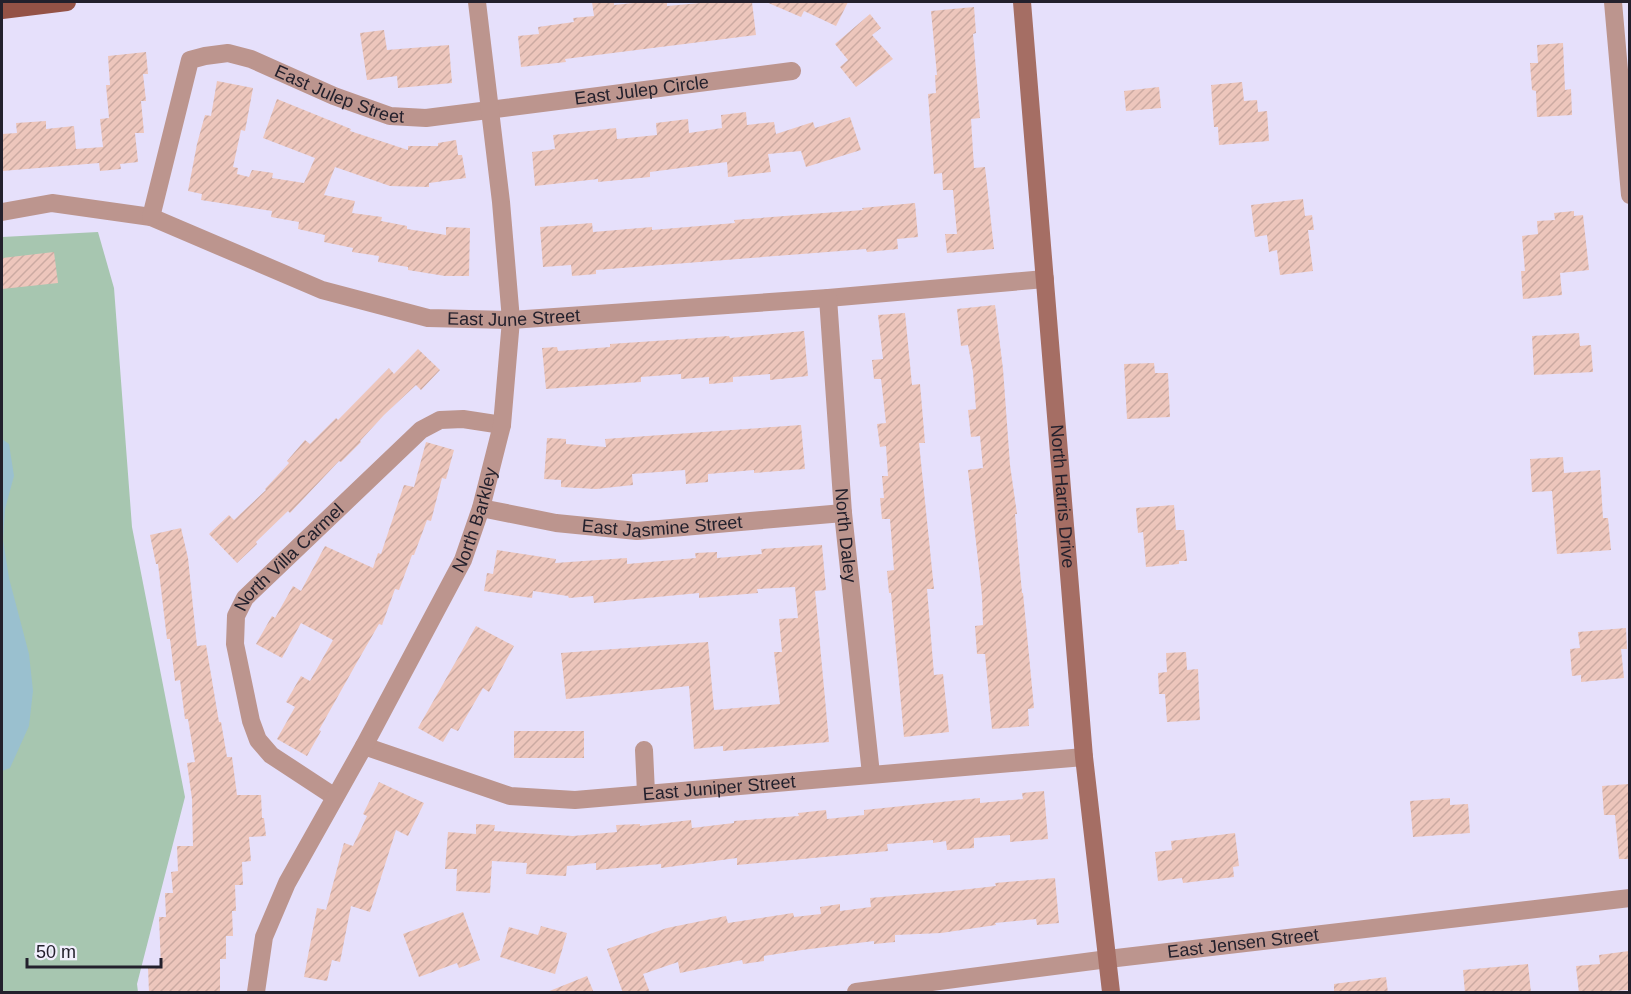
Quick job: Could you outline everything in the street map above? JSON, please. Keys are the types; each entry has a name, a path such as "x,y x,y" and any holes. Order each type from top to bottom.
{"main road":[{"path":"2,10 67,2"}],"street":[{"name":"North Barkley","path":"256,993 264,937 287,883 364,746 463,560 481,508 502,425 511,320 491,108 477,2"},
{"name":"North Harris Drive","path":"1022,2 1084,757 1111,993"},
{"path":"1613,2 1629,195"},
{"name":"East Julep Street","path":"151,217 190,60 228,53 251,59 334,96 390,116 426,118 491,108"},
{"name":"East Julep Circle","path":"491,108 792,71"},
{"name":"East June Street","path":"2,212 52,202 151,217 322,290 428,318 511,320 828,298 1045,279"},
{"name":"North Daley","path":"828,298 843,513 871,774"},
{"name":"North Villa Carmel","path":"335,797 271,755 258,741 251,721 235,644 236,616 244,598 421,430 440,420 463,419 502,425"},
{"name":"East Jasmine Street","path":"481,508 555,523 637,531 843,513"},
{"name":"East Juniper Street","path":"364,746 510,796 575,800 1084,757"},
{"path":"644,750 646,793"},
{"name":"East Jensen Street","path":"855,993 1108,959 1629,898"}],"green space":[{"path":"98,232 114,288 132,527 185,797 137,984 138,992 2,992 2,237"}],"water":[{"path":"2,439 9,444 14,476 5,509 3,540 9,578 29,654 33,691 29,726 10,768 2,771"}],"building":[{"path":"592,2 614,2 614,5 667,2 667,6 711,2 752,2 756,35 565,59 566,62 521,67 518,36 539,34 538,27 574,22 573,18 594,16"},
{"path":"766,2 848,2 836,26 804,11 801,17"},
{"path":"974,7 976,33 973,34 980,118 971,119 974,168 985,167 994,249 947,253 945,234 957,234 953,190 943,190 942,173 934,174 928,94 936,93 935,75 937,75 931,11"},
{"path":"870,14 881,28 872,35 893,59 856,87 840,67 848,60 835,44"},
{"path":"384,30 387,50 449,45 452,83 398,88 397,76 367,80 360,33"},
{"path":"1563,43 1565,90 1571,89 1572,115 1537,117 1536,91 1532,90 1530,63 1538,63 1537,45"},
{"path":"146,52 148,74 143,74 146,101 141,101 144,133 135,133 138,162 120,164 121,169 100,171 99,163 2,171 2,134 17,133 16,123 46,121 46,129 74,126 76,149 103,147 100,119 109,118 106,85 110,85 108,56"},
{"path":"217,81 253,88 245,131 241,130 233,167 238,168 237,174 249,177 252,170 273,173 272,178 304,183 315,158 263,138 277,99 351,129 350,131 408,150 408,146 438,146 438,143 456,140 458,155 462,155 466,178 429,183 429,187 390,186 335,167 324,195 355,201 352,213 382,217 381,221 407,226 407,229 446,235 446,227 470,228 469,276 445,276 378,262 379,256 352,252 353,248 324,242 325,235 298,229 299,222 271,217 272,211 201,200 202,194 188,191 197,144 205,115 211,116"},
{"path":"1242,82 1244,101 1257,100 1258,112 1267,111 1269,141 1219,145 1218,127 1214,127 1211,85"},
{"path":"1159,87 1161,108 1126,111 1124,91"},
{"path":"746,112 747,125 774,122 776,134 813,122 815,128 850,117 861,150 806,167 801,151 768,154 771,172 728,177 727,162 650,172 650,177 598,182 598,179 535,186 532,152 555,149 553,135 616,128 617,139 657,135 656,123 688,119 689,133 722,128 721,115"},
{"path":"1303,199 1305,216 1312,215 1314,230 1308,230 1313,271 1280,275 1277,250 1269,252 1267,235 1255,237 1251,205"},
{"path":"915,203 918,237 897,239 898,249 867,252 866,249 596,270 596,274 572,276 571,265 543,267 540,227 592,223 593,232 652,227 652,230"},
{"path":"1574,211 1574,216 1583,215 1589,270 1560,273 1562,295 1523,299 1521,271 1525,271 1522,236 1538,234 1537,221 1555,220 1554,213"},
{"path":"54,252 58,283 2,289 2,258"},
{"path":"995,305 1034,708 1028,709 1029,726 992,729 985,654 977,654 975,626 983,625 982,596 968,470 983,468 980,436 971,437 968,410 976,409 973,372 968,345 961,346 957,309"},
{"path":"905,313 912,385 920,384 925,443 919,443 934,589 927,589 934,675 943,674 949,732 904,737 887,571 894,570 890,519 882,519 880,498 884,498 882,476 888,476 886,446 880,447 877,424 886,423 881,379 874,379 872,360 883,359 878,315"},
{"path":"804,331 808,376 770,380 770,374 733,377 733,382 709,384 709,377 681,379 681,374 641,377 641,382 546,389 542,348 557,347 558,351 610,347 610,344 729,336 730,338"},
{"path":"1579,333 1580,346 1591,345 1593,372 1534,375 1532,336"},
{"path":"418,349 440,370 421,390 416,385 384,415 361,442 237,563 209,534 229,515 234,520 266,490 305,440 310,444 336,418 338,420 389,368 394,374"},
{"path":"1154,363 1155,373 1168,373 1170,417 1127,419 1124,364"},
{"path":"801,425 805,469 708,474 708,482 686,484 685,470 632,474 633,485 596,489 561,487 561,480 544,479 547,438 566,439 566,444 606,447 605,439"},
{"path":"426,442 454,450 446,479 442,478 431,521 427,520 399,590 395,589 382,625 379,624 356,664 307,756 277,739 295,707 286,702 301,676 310,681 333,640 301,623 282,658 256,644 272,616 275,618 293,586 301,591 325,546 373,568 378,553 381,554 404,485 414,487"},
{"path":"1563,457 1564,473 1600,470 1603,518 1608,518 1611,550 1557,554 1552,491 1532,492 1530,459"},
{"path":"1174,505 1176,530 1184,530 1187,561 1179,561 1179,564 1146,567 1143,532 1138,533 1136,508"},
{"path":"181,528 188,558 197,646 206,645 219,722 221,722 227,757 232,757 237,795 261,795 266,836 249,837 251,861 242,862 243,885 235,885 236,911 232,911 233,936 226,936 226,959 220,959 220,993 149,993 148,967 161,967 159,917 166,917 165,893 173,893 171,872 178,871 177,846 193,846 192,799 187,763 195,762 188,719 185,719 180,680 175,681 170,639 167,639 158,564 156,564 150,535"},
{"path":"822,545 826,590 815,591 829,742 723,751 723,746 694,749 689,686 566,699 561,653 708,642 714,710 780,704 774,652 782,652 779,619 798,618 795,587 757,589 758,593 699,598 699,593 594,603 593,596 569,598 533,591 532,598 484,591 487,573 493,574 497,550 556,559 555,563 627,558 627,564 696,558 695,553 717,552 717,558 762,554 761,549"},
{"path":"476,626 514,646 489,692 483,688 458,731 451,728 443,742 418,728"},
{"path":"1626,628 1627,649 1621,649 1624,678 1581,682 1581,675 1572,676 1570,649 1580,648 1578,632"},
{"path":"1186,652 1187,670 1198,669 1200,720 1167,722 1165,694 1159,694 1158,673 1167,672 1166,653"},
{"path":"514,731 584,731 584,758 514,758"},
{"path":"379,782 424,803 408,836 396,830 370,912 351,906 340,962 332,960 327,981 304,977 317,908 326,910 344,843 353,846 367,816 363,814"},
{"path":"1629,784 1629,859 1619,859 1615,815 1604,815 1602,786"},
{"path":"1044,791 1048,839 1010,842 1010,835 974,838 974,848 947,850 946,841 933,843 933,840 887,844 888,851 737,865 737,858 661,868 661,864 596,870 596,863 567,866 566,876 526,874 527,863 492,861 490,893 456,891 457,869 445,869 448,832 476,834 476,824 495,825 494,831 573,836 617,832 616,825 640,824 640,826 691,820 692,828 734,823 734,821 799,816 798,813 826,810 827,819 864,815 864,810 980,798 980,803 1023,799 1022,793"},
{"path":"1450,798 1450,805 1468,804 1470,833 1413,837 1410,801"},
{"path":"1235,833 1239,866 1233,867 1234,877 1183,883 1182,878 1158,881 1155,852 1172,850 1171,841"},
{"path":"1055,878 1059,923 1037,925 1036,919 995,923 996,925 941,933 895,935 895,942 874,944 874,941 802,950 764,956 764,961 743,964 742,960 680,973 678,962 643,974 650,993 623,993 607,949 667,928 726,916 728,923 793,913 794,917 821,914 820,907 840,904 840,911 871,907 870,898 952,891 996,886 995,883"},
{"path":"463,912 480,960 459,968 457,963 419,977 403,934"},
{"path":"541,926 567,933 555,974 500,957 509,927 538,935"},
{"path":"1629,951 1629,990 1579,993 1576,966 1600,964 1599,955"},
{"path":"1528,964 1531,993 1465,993 1463,970"},
{"path":"587,976 594,993 547,992"},
{"path":"1386,977 1388,993 1334,993 1334,984"}]}
